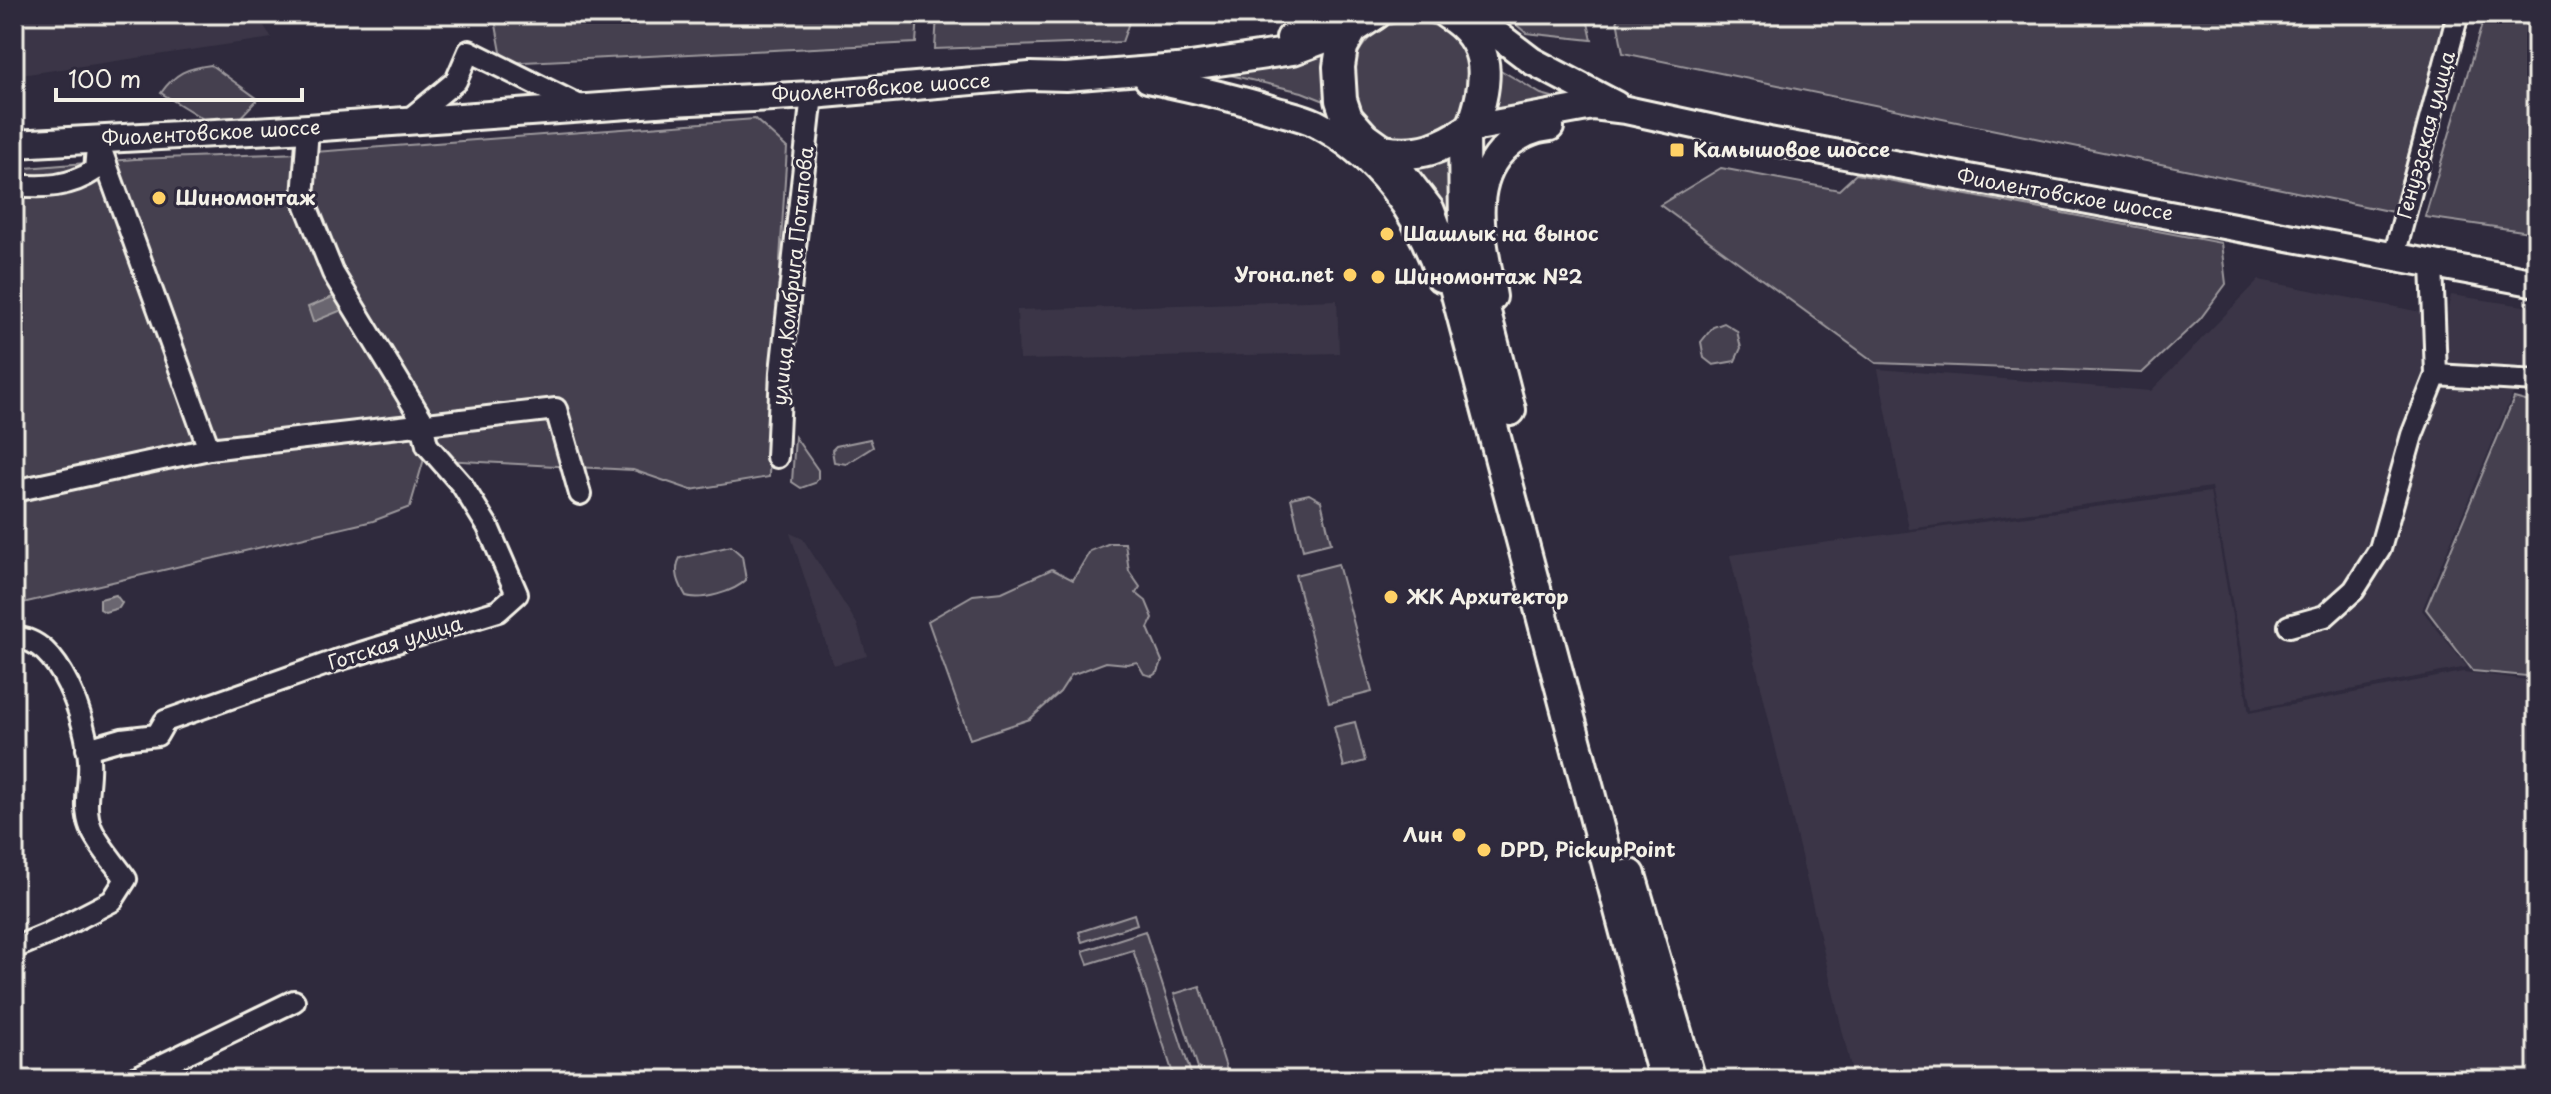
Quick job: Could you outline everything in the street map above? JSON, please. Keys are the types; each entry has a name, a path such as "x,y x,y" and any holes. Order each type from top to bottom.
{"main road":[{"path":"1448,14 1626,110"},
{"path":"1353,19 1342,47 1339,67 1341,100 1347,118 1365,138 1383,151 1429,211 1449,264 1665,1080"},
{"name":"Фиолентовское шоссе","path":"14,144 308,128 1177,68 1293,51 1353,19"},
{"path":"1472,26 1485,69 1485,88 1468,131 1465,234 1626,860 1690,1080"},
{"name":"Фиолентовское шоссе","path":"1472,26 1521,69 1593,106"},
{"name":"Фиолентовское шоссе","path":"1177,68 1296,98 1347,118"},
{"path":"1121,73 1226,95 1314,123 1365,156 1402,198 1435,263 1457,333 1472,352"},
{"name":"Фиолентовское шоссе","path":"1468,131 1593,106 1626,110 1769,141 2537,283"},
{"path":"1501,376 1497,323 1481,220 1480,193 1487,171 1506,146 1542,128 1583,123 1653,127 1691,124"},
{"path":"1383,151 1404,154 1426,152 1468,131"}],"street":[{"name":"Генуэзская улица","path":"2394,256 2458,14"},
{"path":"407,121 456,81 469,51 585,109"},
{"name":"улица Комбрига Потапова","path":"777,457 781,372 812,95"},
{"name":"Готская улица","path":"87,749 122,739 157,735 165,721 338,660 498,611 517,594 488,527 462,485 427,445 422,425 333,273 303,198 308,128"},
{"path":"14,185 42,188 79,180 95,170 97,139"},
{"path":"97,139 209,449"},
{"path":"2289,626 2325,616 2354,590 2380,549 2412,435 2436,375 2432,263"},
{"path":"2436,375 2537,381"},
{"path":"14,491 209,449 556,409 580,494"},
{"path":"14,638 22,637 44,648 63,671 90,762 86,792 91,828 126,879 112,901 14,948"},
{"path":"131,1080 294,1001"}],"shaded area":[{"path":"14,14 256,14 272,38 14,76"},
{"path":"494,14 918,14 916,43 503,63"},
{"path":"937,14 1132,14 1122,42 935,49"},
{"path":"1504,14 1586,14 1592,40 1526,33"},
{"path":"1616,14 2446,14 2393,212 1623,53"},
{"path":"2485,14 2537,14 2537,233 2425,217"},
{"path":"1411,21 1434,25 1453,38 1466,57 1470,80 1466,103 1453,122 1434,135 1411,139 1388,135 1369,122 1356,103 1352,80 1356,57 1369,38 1388,25"},
{"path":"1338,39 1332,104 1302,92 1217,72"},
{"path":"211,65 258,99 236,122 218,128 161,93 182,73"},
{"path":"1492,65 1541,94 1563,100 1486,119"},
{"path":"755,119 787,148 780,260 780,324 772,380 769,477 691,490 633,470 424,459 410,507 373,521 14,605 14,169 135,159 301,153"},
{"path":"1457,149 1458,237 1405,162"},
{"path":"1721,168 1839,190 1856,174 2221,243 2226,284 2200,319 2142,373 1876,363 1660,205"},
{"path":"2259,280 2446,317 2451,295 2537,308 2537,395 2514,391 2422,610 2467,667 2252,709 2211,487 1909,529 1878,369 2151,391"},
{"path":"335,296 342,310 313,322 308,307"},
{"path":"1337,300 1339,353 1019,360 1017,310"},
{"path":"1724,323 1737,331 1741,348 1735,361 1713,365 1704,358 1701,342 1713,327"},
{"path":"2514,398 2537,404 2537,677 2473,671 2426,609"},
{"path":"795,437 818,470 815,483 801,488 792,482"},
{"path":"870,439 873,447 846,464 834,462 832,450 836,446"},
{"path":"2210,492 2249,713 2463,672 2537,681 2537,1080 1854,1080 1730,555"},
{"path":"1309,494 1321,501 1331,543 1303,550 1291,498"},
{"path":"790,533 803,539 857,624 867,656 833,665"},
{"path":"1110,543 1125,543 1129,571 1140,587 1136,593 1146,601 1153,618 1148,628 1162,661 1158,672 1152,676 1144,674 1137,662 1106,662 1071,675 1060,692 1030,719 970,739 928,621 973,595 1002,592 1052,569 1073,580 1090,551"},
{"path":"731,546 742,556 746,580 718,594 686,596 677,573 680,558"},
{"path":"1338,564 1372,692 1329,703 1295,575"},
{"path":"116,595 122,603 119,608 105,612 100,609 100,599"},
{"path":"1355,722 1365,761 1344,767 1334,727"},
{"path":"1134,914 1137,924 1082,942 1079,932"},
{"path":"1145,931 1193,1080 1175,1080 1133,950 1088,964 1083,951"},
{"path":"1200,986 1230,1080 1202,1080 1174,994"}],"place":[{"name":"Камышовое шоссе","path":"1677,150"},
{"name":"Шиномонтаж","path":"159,198"},
{"name":"Шашлык на вынос","path":"1387,234"},
{"name":"Угона.net","path":"1350,275"},
{"name":"Шиномонтаж №2","path":"1378,277"},
{"name":"ЖК Архитектор","path":"1391,597"},
{"name":"Лин","path":"1459,835"},
{"name":"DPD, PickupPoint","path":"1484,850"}]}
